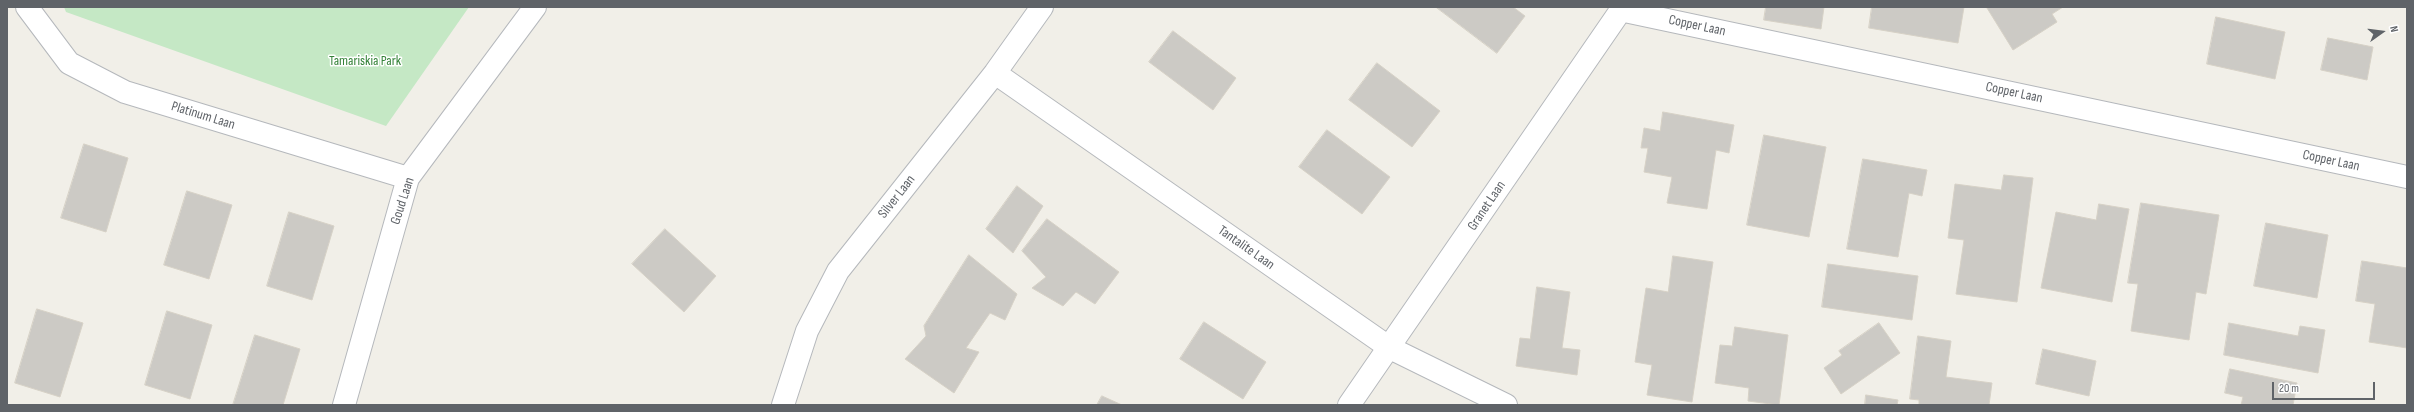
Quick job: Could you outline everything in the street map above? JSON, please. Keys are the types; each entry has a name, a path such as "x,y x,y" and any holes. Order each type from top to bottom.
{"street":[{"name":"Platinum Laan","path":"27,7 69,63 126,92 408,178"},
{"name":"Goud Laan","path":"344,405 408,178 535,7"},
{"name":"Silver Laan","path":"783,405 807,331 838,271 995,73 1042,7"},
{"name":"Copper Laan","path":"1622,8 2407,177"},
{"name":"Granet Laan","path":"1349,405 1390,348 1622,8"},
{"name":"Tantalite Laan","path":"995,73 1390,348 1506,405"}],"green space":[{"name":"Tamariskia Park","path":"64,7 469,7 386,126 66,12"}],"building":[{"path":"1436,7 1513,7 1525,16 1497,53"},
{"path":"1766,7 1824,7 1821,29 1764,20"},
{"path":"1872,7 1964,7 1958,43 1869,28"},
{"path":"2063,7 2052,14 2057,22 2013,50 1987,8"},
{"path":"2216,17 2285,32 2275,79 2207,64"},
{"path":"1173,31 1236,78 1213,110 1149,62"},
{"path":"2328,38 2373,47 2367,80 2321,70"},
{"path":"1377,63 1440,111 1412,147 1349,100"},
{"path":"1663,112 1734,125 1729,153 1716,150 1707,209 1667,203 1672,177 1644,172 1648,148 1641,148 1644,128 1660,131"},
{"path":"1327,130 1390,177 1362,214 1299,167"},
{"path":"1764,135 1826,147 1809,237 1747,225"},
{"path":"84,144 128,158 106,232 61,218"},
{"path":"1863,159 1927,170 1922,196 1909,193 1898,257 1847,249"},
{"path":"2004,175 2033,178 2017,302 1956,294 1964,240 1948,238 1955,184 2001,190"},
{"path":"1017,186 1043,206 1013,253 986,229"},
{"path":"187,191 232,205 209,279 164,265"},
{"path":"2141,203 2219,215 2206,294 2196,292 2189,340 2131,331 2138,284 2128,283"},
{"path":"2099,204 2129,209 2112,302 2041,288 2056,212 2096,220"},
{"path":"289,212 334,226 312,300 267,286"},
{"path":"1047,219 1119,272 1095,304 1076,292 1063,306 1032,288 1046,277 1022,251"},
{"path":"2266,223 2328,235 2317,298 2254,286"},
{"path":"665,229 716,276 684,312 632,264"},
{"path":"969,255 1017,294 1005,320 990,313 966,348 979,352 954,393 905,359 926,336 924,326"},
{"path":"1673,256 1713,262 1692,402 1647,395 1652,365 1635,362 1646,288 1668,292"},
{"path":"2362,261 2407,268 2407,348 2369,342 2375,304 2356,301"},
{"path":"1828,264 1918,276 1912,320 1822,307"},
{"path":"1537,287 1570,292 1562,348 1580,350 1577,375 1516,366 1520,338 1530,339"},
{"path":"37,309 83,323 60,397 15,383"},
{"path":"167,311 212,325 190,399 145,385"},
{"path":"1204,322 1266,362 1243,399 1180,359"},
{"path":"1879,323 1900,353 1841,394 1824,368 1842,355 1839,351"},
{"path":"2229,323 2298,336 2300,326 2325,330 2318,373 2224,355"},
{"path":"1735,327 1788,335 1779,405 1748,401 1749,388 1715,383 1720,345 1732,346"},
{"path":"255,335 300,349 283,405 233,405"},
{"path":"1918,336 1951,341 1946,377 1992,383 1989,405 1919,405 1919,400 1910,399"},
{"path":"2043,349 2096,361 2089,396 2036,384"},
{"path":"2230,369 2297,383 2293,405 2241,405 2243,397 2225,393"},
{"path":"1866,395 1898,400 1897,405 1865,405"},
{"path":"1102,396 1122,405 1097,405"}]}
